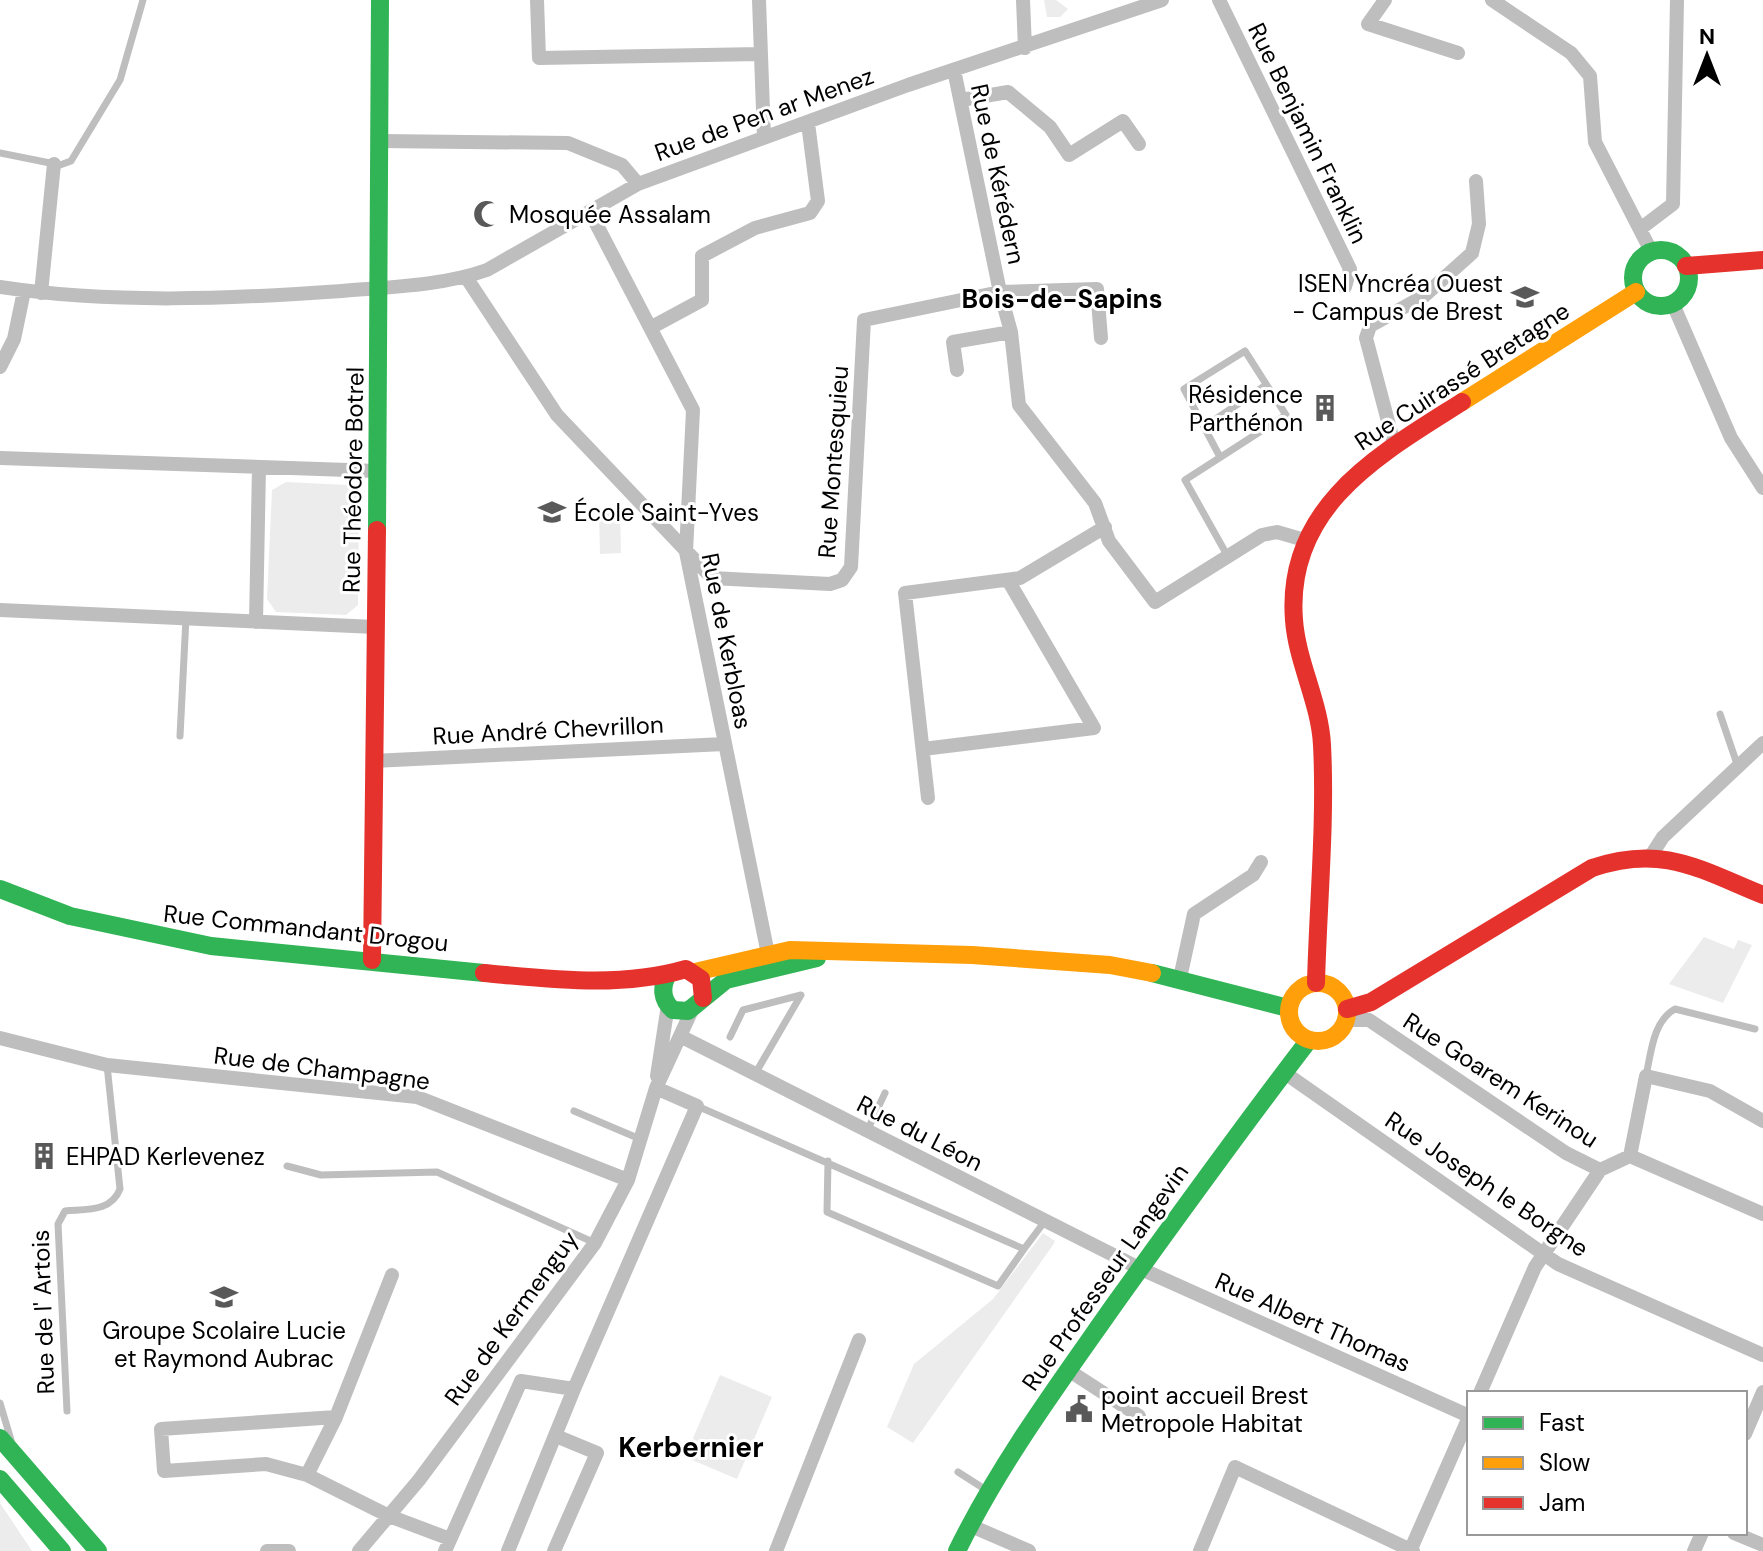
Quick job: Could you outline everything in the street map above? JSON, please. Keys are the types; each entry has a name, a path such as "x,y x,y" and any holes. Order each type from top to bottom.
{"street":[{"name":"Rue Théodore Botrel","path":"372,960 380,0"},
{"path":"537,0 539,58 760,54"},
{"path":"759,0 764,138"},
{"path":"1023,0 1025,48"},
{"name":"Rue de Pen ar Menez","path":"380,141 568,143 622,165 638,184 954,70 1162,0"},
{"name":"Rue Benjamin Franklin","path":"1219,0 1350,269 1345,287"},
{"path":"1385,0 1368,24 1458,53"},
{"path":"1492,0 1571,53 1590,76 1595,142 1651,251"},
{"path":"1640,229 1673,204 1677,0"},
{"name":"Rue de Kérédern","path":"864,320 1000,292 954,70"},
{"path":"961,100 1008,92 1050,127 1069,155 1123,121 1139,144"},
{"path":"652,327 702,300 702,256 755,228 810,213 818,201 808,123"},
{"path":"41,293 54,164"},
{"path":"1394,444 1366,338 1370,326 1424,296 1472,253 1479,224 1476,181"},
{"path":"0,287 41,293 191,298 380,288 466,277 487,270 638,184"},
{"name":"Rue de Kerbloas","path":"590,212 693,410 686,552 768,954"},
{"path":"1668,250 1686,266 1687,289 1673,304 1652,305 1636,292 1633,271 1637,262 1651,251 1668,250"},
{"path":"1686,266 1763,260"},
{"path":"466,277 557,415 686,552"},
{"path":"1101,338 1097,289 1000,292 1011,332 1019,405 1095,503 1109,541 1155,602 1262,535 1277,532 1308,541"},
{"path":"0,367 14,339 24,291"},
{"name":"Rue Cuirassé Bretagne","path":"1316,983 1322,743 1294,620 1297,578 1308,541 1324,507 1372,459 1636,292"},
{"path":"1673,304 1731,438 1763,488"},
{"name":"Rue Montesquieu","path":"686,552 712,578 830,584 842,580 851,567 864,320"},
{"path":"957,370 953,342 1011,332"},
{"path":"0,458 377,471"},
{"path":"256,622 259,467"},
{"path":"928,798 905,593 1020,578 1105,527"},
{"path":"923,749 1094,728 1008,580"},
{"path":"0,610 375,627"},
{"path":"1652,854 1663,837 1737,764 1763,743"},
{"name":"Rue André Chevrillon","path":"373,761 724,744"},
{"path":"1346,1015 1336,990 1316,983 1299,990 1288,1008 1293,1028 1309,1040 1326,1040 1335,1035 1346,1015 1592,868 1627,856 1652,854 1676,857 1763,895"},
{"path":"1180,978 1194,914 1253,875 1261,862"},
{"name":"Rue Commandant Drogou","path":"0,889 70,916 138,933 211,946 570,981 612,981 668,974"},
{"path":"841,952 725,980 697,1004 679,1011 665,999 668,974 681,969 695,972 790,950 972,955 1110,965 1180,978 1288,1008"},
{"path":"695,972 704,984 697,1004"},
{"name":"Rue Commandant Drogou","path":"612,981 665,999"},
{"name":"Rue de Kermenguy","path":"656,1088 665,999"},
{"name":"Rue de Kermenguy","path":"359,1551 497,1376 595,1243 628,1180 656,1088 697,1004"},
{"name":"Rue Goarem Kerinou","path":"1346,1015 1369,1020 1566,1153 1600,1170 1630,1156"},
{"name":"Rue du Léon","path":"680,1036 1139,1268"},
{"name":"Rue de Champagne","path":"0,1038 107,1065 417,1097 628,1180"},
{"name":"Rue Professeur Langevin","path":"957,1551 987,1490 1068,1370 1139,1268 1309,1040"},
{"name":"Rue Joseph le Borgne","path":"1285,1073 1558,1264 1763,1355"},
{"path":"1763,1121 1710,1091 1646,1076 1630,1156 1763,1214"},
{"path":"508,1551 574,1389 697,1106 656,1088"},
{"path":"1481,1391 1543,1254 1600,1170"},
{"name":"Rue Albert Thomas","path":"1139,1268 1467,1415"},
{"path":"307,1475 336,1417 392,1275"},
{"path":"776,1551 859,1340"},
{"path":"1068,1370 1139,1416"},
{"path":"497,1376 574,1389"},
{"path":"336,1417 161,1429 164,1471 266,1464 307,1475 447,1545 521,1381"},
{"path":"1747,1429 1763,1392"},
{"path":"1200,1551 1235,1467 1411,1551 1467,1421"},
{"path":"554,1551 597,1453 556,1436"},
{"path":"0,1438 98,1551"},
{"path":"0,1479 62,1551"},
{"path":"969,1525 1029,1551"},
{"path":"1739,1535 1763,1545"},
{"path":"267,1551 289,1551"}],"lane":[{"path":"0,153 54,164 71,161 120,80 143,0"},
{"path":"1220,457 1184,389 1245,351 1286,415 1185,480 1227,555"},
{"path":"1204,427 1266,385"},
{"path":"180,736 186,618"},
{"path":"1720,714 1737,764"},
{"path":"730,1037 743,1010 801,995 755,1074"},
{"path":"1646,1076 1655,1035 1667,1014 1675,1009 1755,1029"},
{"name":"Rue de l' Artois","path":"67,1411 59,1216 65,1211 103,1207 115,1200 120,1189 107,1065"},
{"path":"867,1131 885,1093"},
{"path":"697,1106 1024,1249"},
{"path":"574,1111 640,1139"},
{"path":"828,1161 827,1212 998,1286 1045,1221"},
{"path":"287,1166 321,1175 437,1172 595,1243"},
{"path":"0,1403 7,1429 25,1467"},
{"path":"958,1472 987,1490"}],"shaded area":[{"path":"1044,0 1056,0 1068,9 1060,17 1047,17"},
{"path":"286,482 347,485 359,497 358,605 346,615 276,612 267,599 272,490"},
{"path":"620,513 621,553 600,554 599,514"},
{"path":"1704,937 1734,949 1738,940 1752,945 1723,1003 1669,984"},
{"path":"1043,1233 1055,1241 1053,1245 913,1443 887,1427 914,1364 993,1299"},
{"path":"720,1375 772,1397 737,1479 685,1457"},
{"path":"0,1503 32,1551 0,1551"}],"traffic: fast":[{"path":"377,530 380,0"},
{"path":"1661,250 1681,258 1689,278 1681,298 1661,306 1641,298 1633,278 1641,258 1661,250"},
{"path":"0,889 70,916 211,946 484,973"},
{"path":"668,974 663,988 666,1002 673,1010 688,1011 726,980 817,958"},
{"path":"1152,973 1288,1008"},
{"path":"957,1551 992,1487 1051,1395 1186,1205 1309,1040"},
{"path":"0,1438 98,1551"},
{"path":"0,1479 62,1551"}],"traffic: slow":[{"path":"1462,402 1636,292"},
{"path":"695,972 790,950 972,955 1110,965 1152,973"},
{"path":"1318,983 1339,991 1347,1012 1339,1033 1318,1041 1297,1033 1289,1012 1297,991 1318,983"}],"traffic: jam":[{"path":"1686,266 1763,260"},
{"path":"1316,983 1322,745 1296,636 1295,580 1305,545 1322,515 1344,488 1400,442 1462,402"},
{"path":"372,960 377,530"},
{"path":"1347,1009 1371,1002 1592,868 1617,861 1639,858 1680,863 1763,895"},
{"path":"484,973 611,980 686,969 701,979 703,998"}],"place":[{"name":"Mosquée Assalam","path":"487,214"},
{"name":"ISEN Yncréa Ouest - Campus de Brest","path":"1525,297"},
{"name":"Résidence Parthénon","path":"1325,408"},
{"name":"École Saint-Yves","path":"552,512"},
{"name":"EHPAD Kerlevenez","path":"44,1156"},
{"name":"Groupe Scolaire Lucie et Raymond Aubrac","path":"224,1297"},
{"name":"point accueil Brest Metropole Habitat","path":"1079,1409"}],"district":[{"name":"Bois-de-Sapins","path":"1062,299"},
{"name":"Kerbernier","path":"691,1447"}]}
